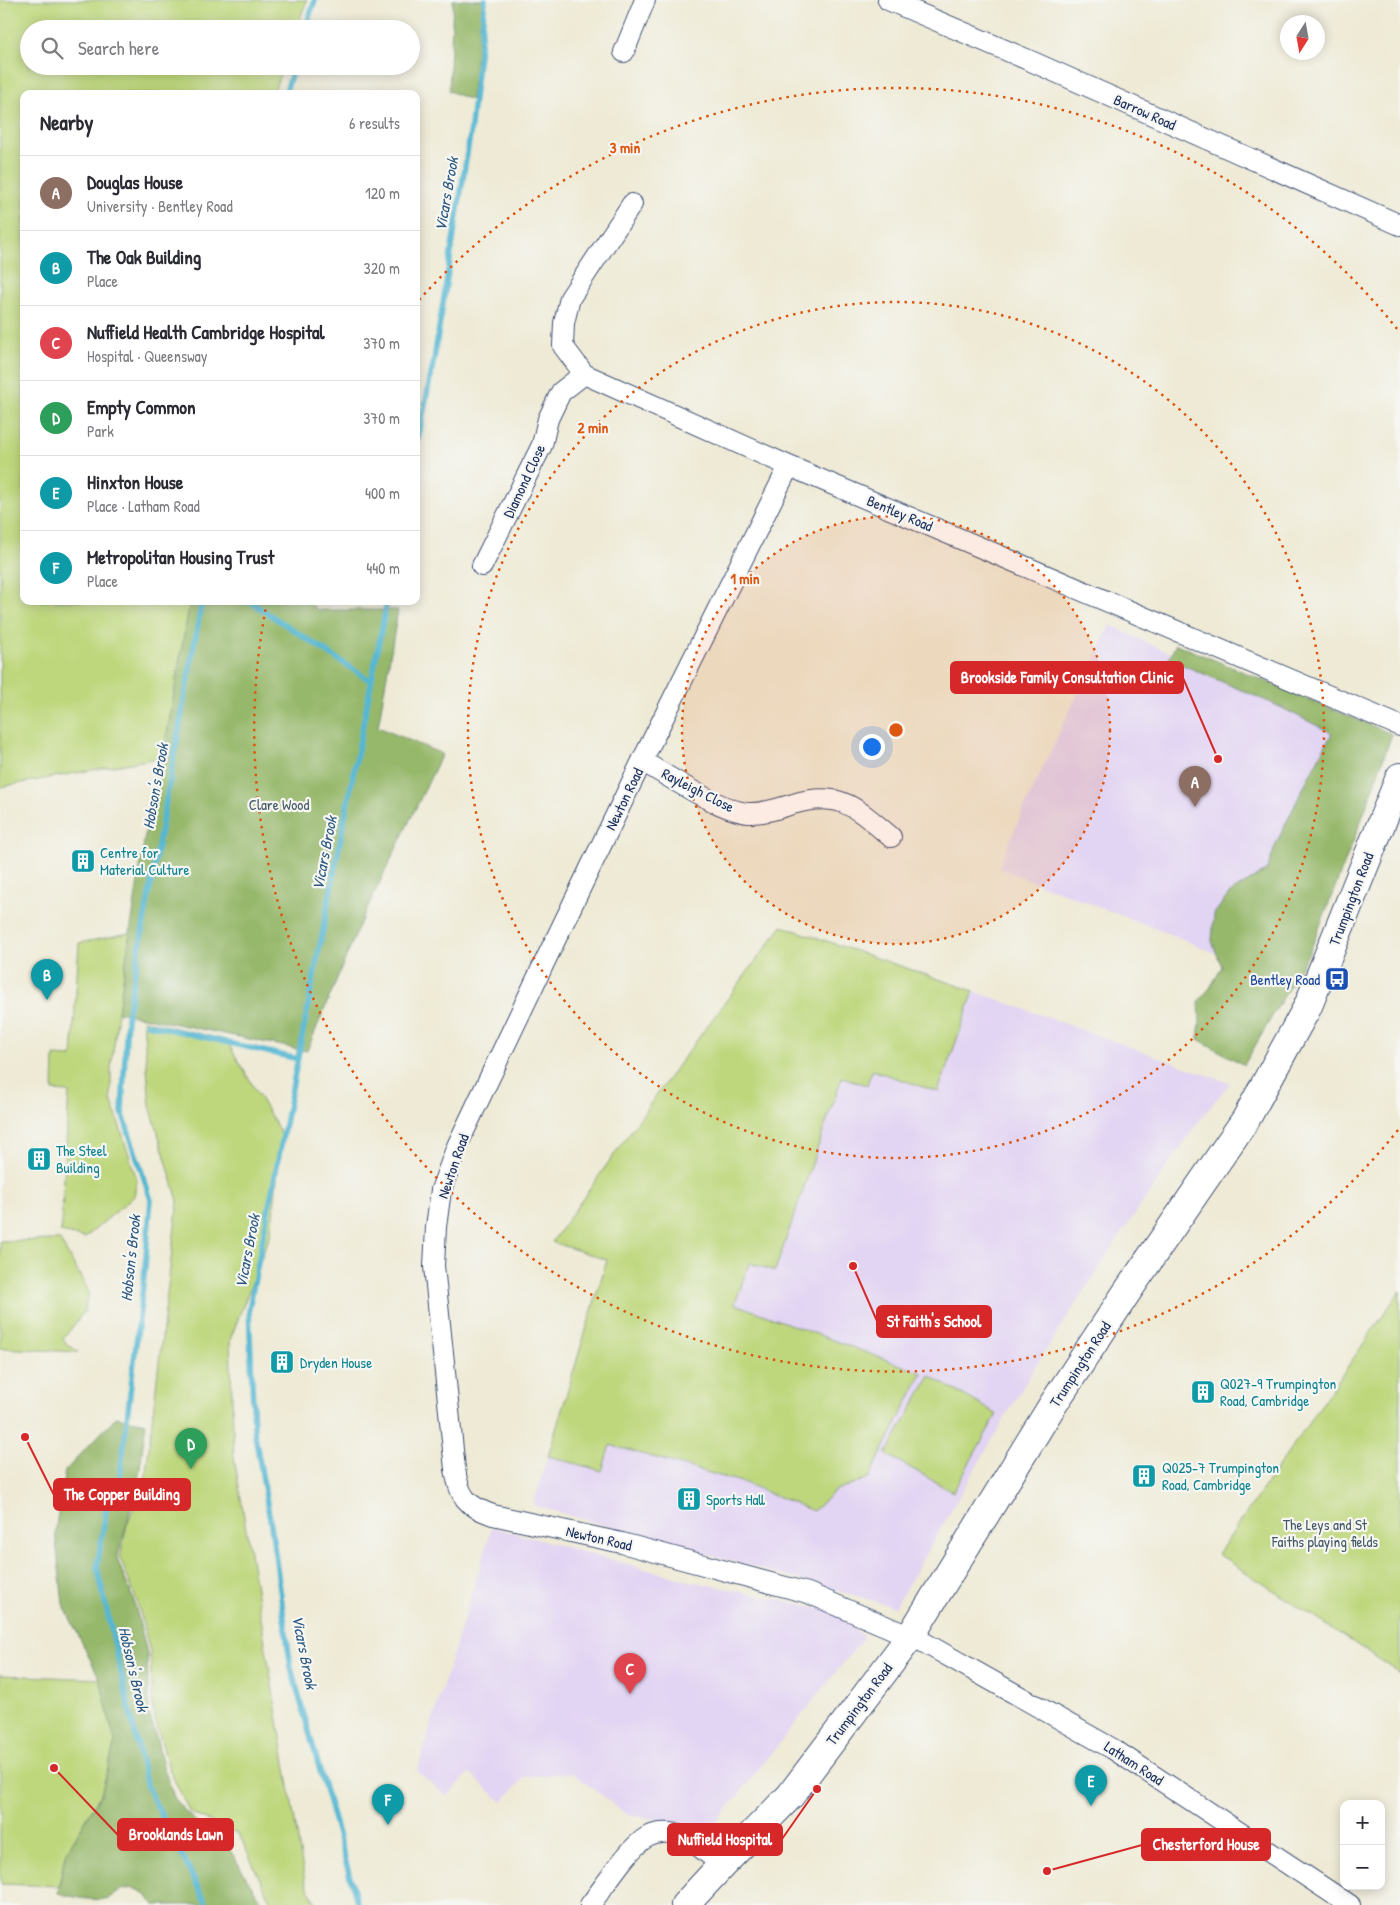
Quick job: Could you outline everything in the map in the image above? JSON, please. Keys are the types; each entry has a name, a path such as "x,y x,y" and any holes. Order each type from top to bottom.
{"main road":[{"name":"Trumpington Road","path":"685,1905 790,1796 910,1637 1052,1406 1138,1275 1246,1119 1308,1006 1400,777"}],"street":[{"path":"624,52 645,0"},
{"name":"Barrow Road","path":"888,0 1033,62 1400,226"},
{"name":"Bentley Road","path":"632,204 570,298 564,323 563,346 584,374 789,466 1400,726"},
{"name":"Diamond Close","path":"482,566 542,445 548,419 561,392 584,374"},
{"name":"Newton Road","path":"789,466 642,761 457,1146 441,1190 434,1266 457,1482 462,1495 469,1504 493,1515 622,1543 808,1593 910,1637"},
{"name":"Rayleigh Close","path":"642,761 732,810 749,813 775,809 813,798 836,800 855,807 891,837"},
{"name":"Latham Road","path":"910,1637 923,1642 1113,1749 1350,1905"},
{"path":"590,1905 633,1850 648,1837 665,1832 680,1835 696,1844 722,1865"}],"shaded area":[{"path":"1110,625 1320,724 1386,750 1310,951 1291,985 1175,936 998,868"},
{"path":"782,926 974,991 1230,1083 1198,1122 1120,1236 1031,1373 895,1607 533,1505 607,1260 552,1242 670,1076"},
{"path":"492,1527 685,1580 833,1611 864,1637 712,1828 628,1815 572,1773 525,1777 502,1802 469,1773 447,1797 417,1771"}],"green space":[{"path":"0,0 307,0 299,20 20,20 20,75 280,75 274,90 20,90 20,605 189,605 163,757 0,787"},
{"path":"453,0 483,0 471,100 449,91"},
{"name":"Clare Wood","path":"189,605 312,605 318,610 398,610 378,727 442,754 361,921 307,1051 118,1012 148,815 163,757"},
{"path":"1176,644 1392,734 1361,821 1310,951 1244,1065 1198,1039 1200,1021 1199,1001 1210,988 1222,967 1212,941 1214,914 1230,893 1267,870 1276,844 1332,733 1276,705 1169,659"},
{"path":"782,926 974,991 938,1092 872,1070 867,1085 842,1077 775,1271 749,1263 735,1304 922,1373 869,1478 836,1490 813,1511 745,1483 610,1445 602,1471 548,1456 607,1260 552,1242 670,1076"},
{"path":"130,933 111,1069 111,1099 137,1180 134,1196 85,1238 61,1232 69,1092 53,1091 54,1056 72,1057 79,943"},
{"path":"143,1020 226,1040 282,1135 271,1233 230,1340 234,1457 305,1882 317,1905 272,1905 239,1834 190,1813 169,1769 153,1711 150,1652 137,1601 120,1558 127,1524 145,1481 178,1201 150,1106"},
{"path":"60,1240 89,1292 84,1312 63,1339 78,1352 0,1348 0,1241"},
{"name":"The Leys and St Faiths playing fields","path":"1400,1291 1400,1673 1218,1554"},
{"path":"930,1376 997,1414 953,1492 886,1454"},
{"path":"116,1417 146,1423 138,1482 117,1559 134,1601 147,1653 149,1714 163,1766 175,1800 203,1830 227,1845 263,1905 154,1905 145,1894 137,1889 120,1891 104,1899 84,1898 58,1893 65,1855 101,1794 115,1742 100,1679 63,1604 55,1532 65,1471"},
{"path":"0,1675 100,1679 115,1742 101,1794 65,1855 59,1886 0,1884"}],"waterway":[{"name":"Hobson's Brook","path":"308,20 315,0"},
{"name":"Vicars Brook","path":"420,430 434,359 470,135 485,0"},
{"name":"Hobson's Brook","path":"286,90 291,75"},
{"name":"Hobson's Brook","path":"201,605 127,1017 122,1112 151,1200 144,1277 120,1477 108,1497 97,1567 147,1787 207,1905"},
{"path":"255,605 371,681"},
{"name":"Vicars Brook","path":"358,1905 291,1668 271,1525 254,1430 249,1309 386,605"},
{"path":"147,1024 298,1059"}],"place":[{"name":"Brookside Family Consultation Clinic","path":"1218,759"},
{"name":"Douglas House","path":"1195,807"},
{"name":"Centre for Material Culture","path":"83,861"},
{"name":"Bentley Road","path":"1337,979"},
{"name":"The Oak Building","path":"47,1000"},
{"name":"The Steel Building","path":"39,1159"},
{"name":"St Faith's School","path":"853,1266"},
{"name":"Dryden House","path":"282,1362"},
{"name":"Q027-9 Trumpington Road, Cambridge","path":"1203,1392"},
{"name":"The Copper Building","path":"25,1437"},
{"name":"Empty Common","path":"191,1469"},
{"name":"Q025-7 Trumpington Road, Cambridge","path":"1144,1476"},
{"name":"Sports Hall","path":"689,1499"},
{"name":"Nuffield Health Cambridge Hospital","path":"630,1694"},
{"name":"Brooklands Lawn","path":"54,1768"},
{"name":"Nuffield Hospital","path":"817,1789"},
{"name":"Hinxton House","path":"1091,1806"},
{"name":"Metropolitan Housing Trust","path":"388,1825"},
{"name":"Chesterford House","path":"1047,1871"}]}
